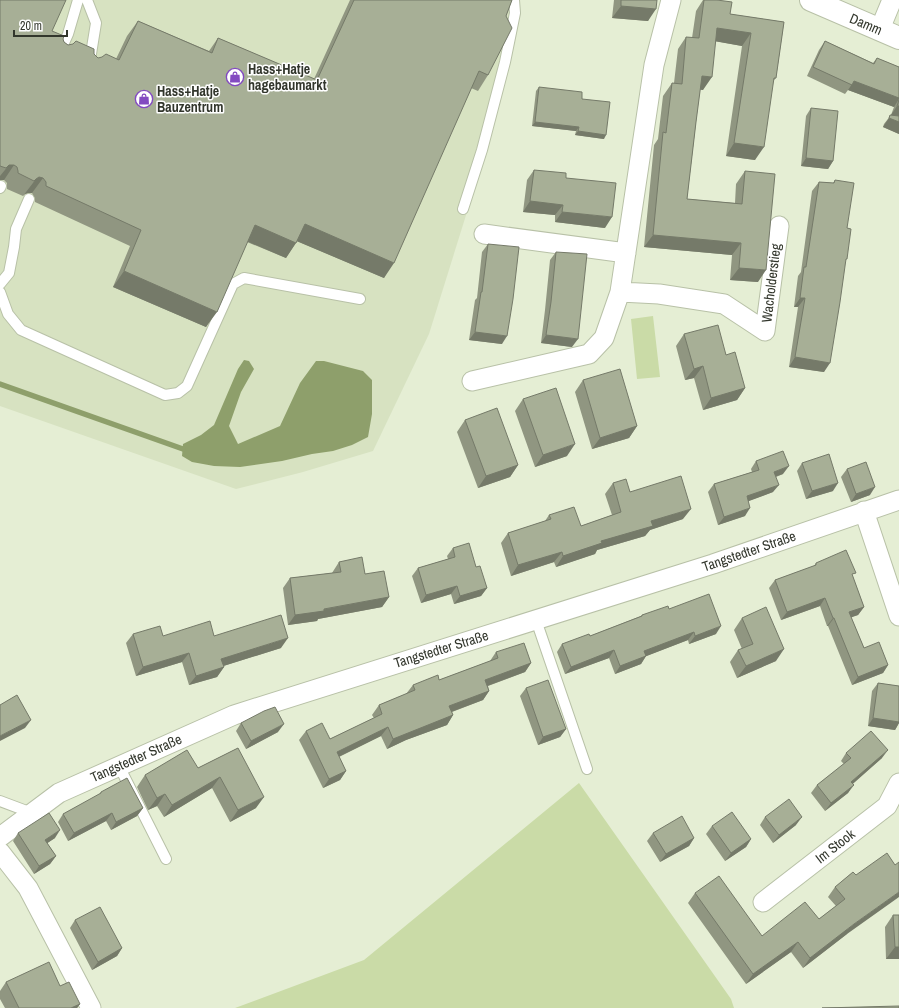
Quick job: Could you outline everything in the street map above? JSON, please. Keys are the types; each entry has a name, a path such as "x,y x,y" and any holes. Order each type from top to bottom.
{"main road":[{"name":"Damm","path":"811,0 889,34"}],"street":[{"path":"472,381 589,354 604,338 620,292 654,64 671,0"},
{"path":"889,34 892,0"},
{"name":"Wacholderstieg","path":"620,292 659,294 724,304 765,331 779,226"},
{"path":"484,234 626,253"},
{"name":"Tangstedter Straße","path":"0,837 59,793 234,715 713,564 899,500"},
{"path":"864,512 899,616"},
{"name":"Im Stook","path":"763,902 887,806 899,783"},
{"path":"0,852 28,888 91,1008"}],"lane":[{"path":"59,54 68,34 78,0"},
{"path":"87,0 96,22 89,67"},
{"path":"463,209 482,150 505,62 515,13 514,0"},
{"path":"0,284 9,273 16,229 29,199"},
{"path":"0,292 8,314 22,330 166,394 178,393 187,386 233,284 244,278 360,299"},
{"path":"536,620 587,769"},
{"path":"119,766 166,859"},
{"path":"0,800 32,813"}],"shaded area":[{"path":"0,0 517,0 486,151 429,334 373,451 303,472 236,489 0,406"},
{"path":"653,316 660,377 637,379 631,319"},
{"path":"244,360 249,361 254,369 241,392 229,426 238,444 280,426 300,383 316,361 324,361 363,371 372,380 372,414 368,437 352,445 333,451 282,461 240,467 214,466 192,462 182,456 183,444 201,435 214,425 238,369"},
{"path":"579,783 731,999 734,1008 235,1008 364,960"}],"building":[{"path":"0,0 66,0 52,31 64,36 64,42 68,45 73,44 76,41 94,49 94,54 98,58 106,54 119,60 138,21 212,53 218,38 317,80 354,0 512,0 506,16 512,28 488,75 479,71 394,263 305,224 296,243 255,225 217,312 124,271 141,230 46,186 46,182 43,178 39,177 34,181 18,173 17,167 14,165 9,165 6,168 0,166"},
{"path":"621,0 657,0 656,9 621,6"},
{"path":"704,0 732,2 730,14 784,22 764,147 734,143 751,33 717,28 712,77 702,76 687,199 742,204 745,171 775,174 766,270 739,268 741,243 653,235 663,132 666,133 672,83 682,84 686,37 699,38"},
{"path":"825,41 874,64 877,58 899,67 899,98 854,81 852,85 813,67"},
{"path":"539,87 582,92 582,99 610,102 606,135 578,131 579,127 535,122"},
{"path":"811,108 838,111 833,161 806,158"},
{"path":"890,115 899,116 899,122 889,118"},
{"path":"534,170 566,173 566,178 616,183 612,217 562,212 563,205 530,201"},
{"path":"835,180 854,183 847,228 851,229 847,259 830,363 795,357 805,298 800,298 804,267 806,267 819,182 834,183"},
{"path":"488,244 519,247 507,336 475,332"},
{"path":"556,252 587,254 578,339 546,335"},
{"path":"718,325 726,355 735,352 745,388 711,398 703,366 694,369 684,334"},
{"path":"620,369 637,426 600,438 583,380"},
{"path":"556,388 575,444 543,455 523,399"},
{"path":"497,408 518,465 486,476 465,420"},
{"path":"783,451 789,466 774,472 779,485 747,496 750,508 724,517 714,484 759,470 756,461"},
{"path":"829,454 838,483 812,491 802,463"},
{"path":"866,462 875,487 856,494 847,469"},
{"path":"681,476 691,509 651,521 653,526 601,541 602,543 563,556 562,552 518,565 508,533 551,519 549,515 574,507 581,526 621,512 613,483 626,479 630,492"},
{"path":"469,543 476,567 480,566 487,588 460,596 457,586 426,595 418,568 455,557 453,548"},
{"path":"846,550 856,573 852,574 864,607 849,612 864,648 879,642 888,665 858,677 825,598 787,612 775,580 816,565 816,563"},
{"path":"362,557 365,574 384,571 389,597 324,609 324,611 295,615 290,578 341,572 339,562"},
{"path":"709,594 721,626 695,636 694,632 644,651 646,656 620,666 614,650 571,667 562,644 589,634 590,636 668,606 669,609"},
{"path":"766,607 784,649 746,666 738,650 753,644 742,618"},
{"path":"281,615 288,638 221,659 224,667 196,676 189,653 143,667 133,634 160,626 163,636 210,621 214,636"},
{"path":"524,643 531,663 485,680 489,691 449,706 453,715 393,739 388,727 337,752 346,771 329,779 306,731 322,723 330,739 382,714 379,705 415,690 413,685 438,675 439,680 498,658 496,652"},
{"path":"548,680 566,729 543,737 526,688"},
{"path":"878,683 899,686 899,722 873,718"},
{"path":"17,695 31,720 0,736 0,705"},
{"path":"275,707 284,724 251,741 241,723"},
{"path":"871,731 888,750 851,782 854,785 831,803 817,785 851,758 846,753"},
{"path":"238,748 264,797 238,810 220,777 172,805 165,794 157,798 145,775 187,750 198,768"},
{"path":"127,778 143,808 116,822 112,813 74,833 63,814"},
{"path":"789,799 802,817 779,835 765,817"},
{"path":"732,812 751,839 731,853 712,826"},
{"path":"49,813 60,830 45,840 56,856 39,866 18,833"},
{"path":"682,816 694,838 666,854 653,833"},
{"path":"887,853 895,865 899,862 899,892 810,958 798,942 753,974 695,893 719,876 762,936 805,902 819,919 845,899 835,887 853,872 856,875"},
{"path":"100,907 122,948 98,962 75,920"},
{"path":"893,915 899,915 899,947 895,947"},
{"path":"49,962 60,986 69,982 80,1004 71,1008 19,1008 6,982"},
{"path":"899,1006 899,1008 822,1008"}],"waterway":[{"path":"0,384 183,449"}],"place":[{"name":"Hass+Hatje hagebaumarkt","path":"235,77"},
{"name":"Hass+Hatje Bauzentrum","path":"144,99"}]}
